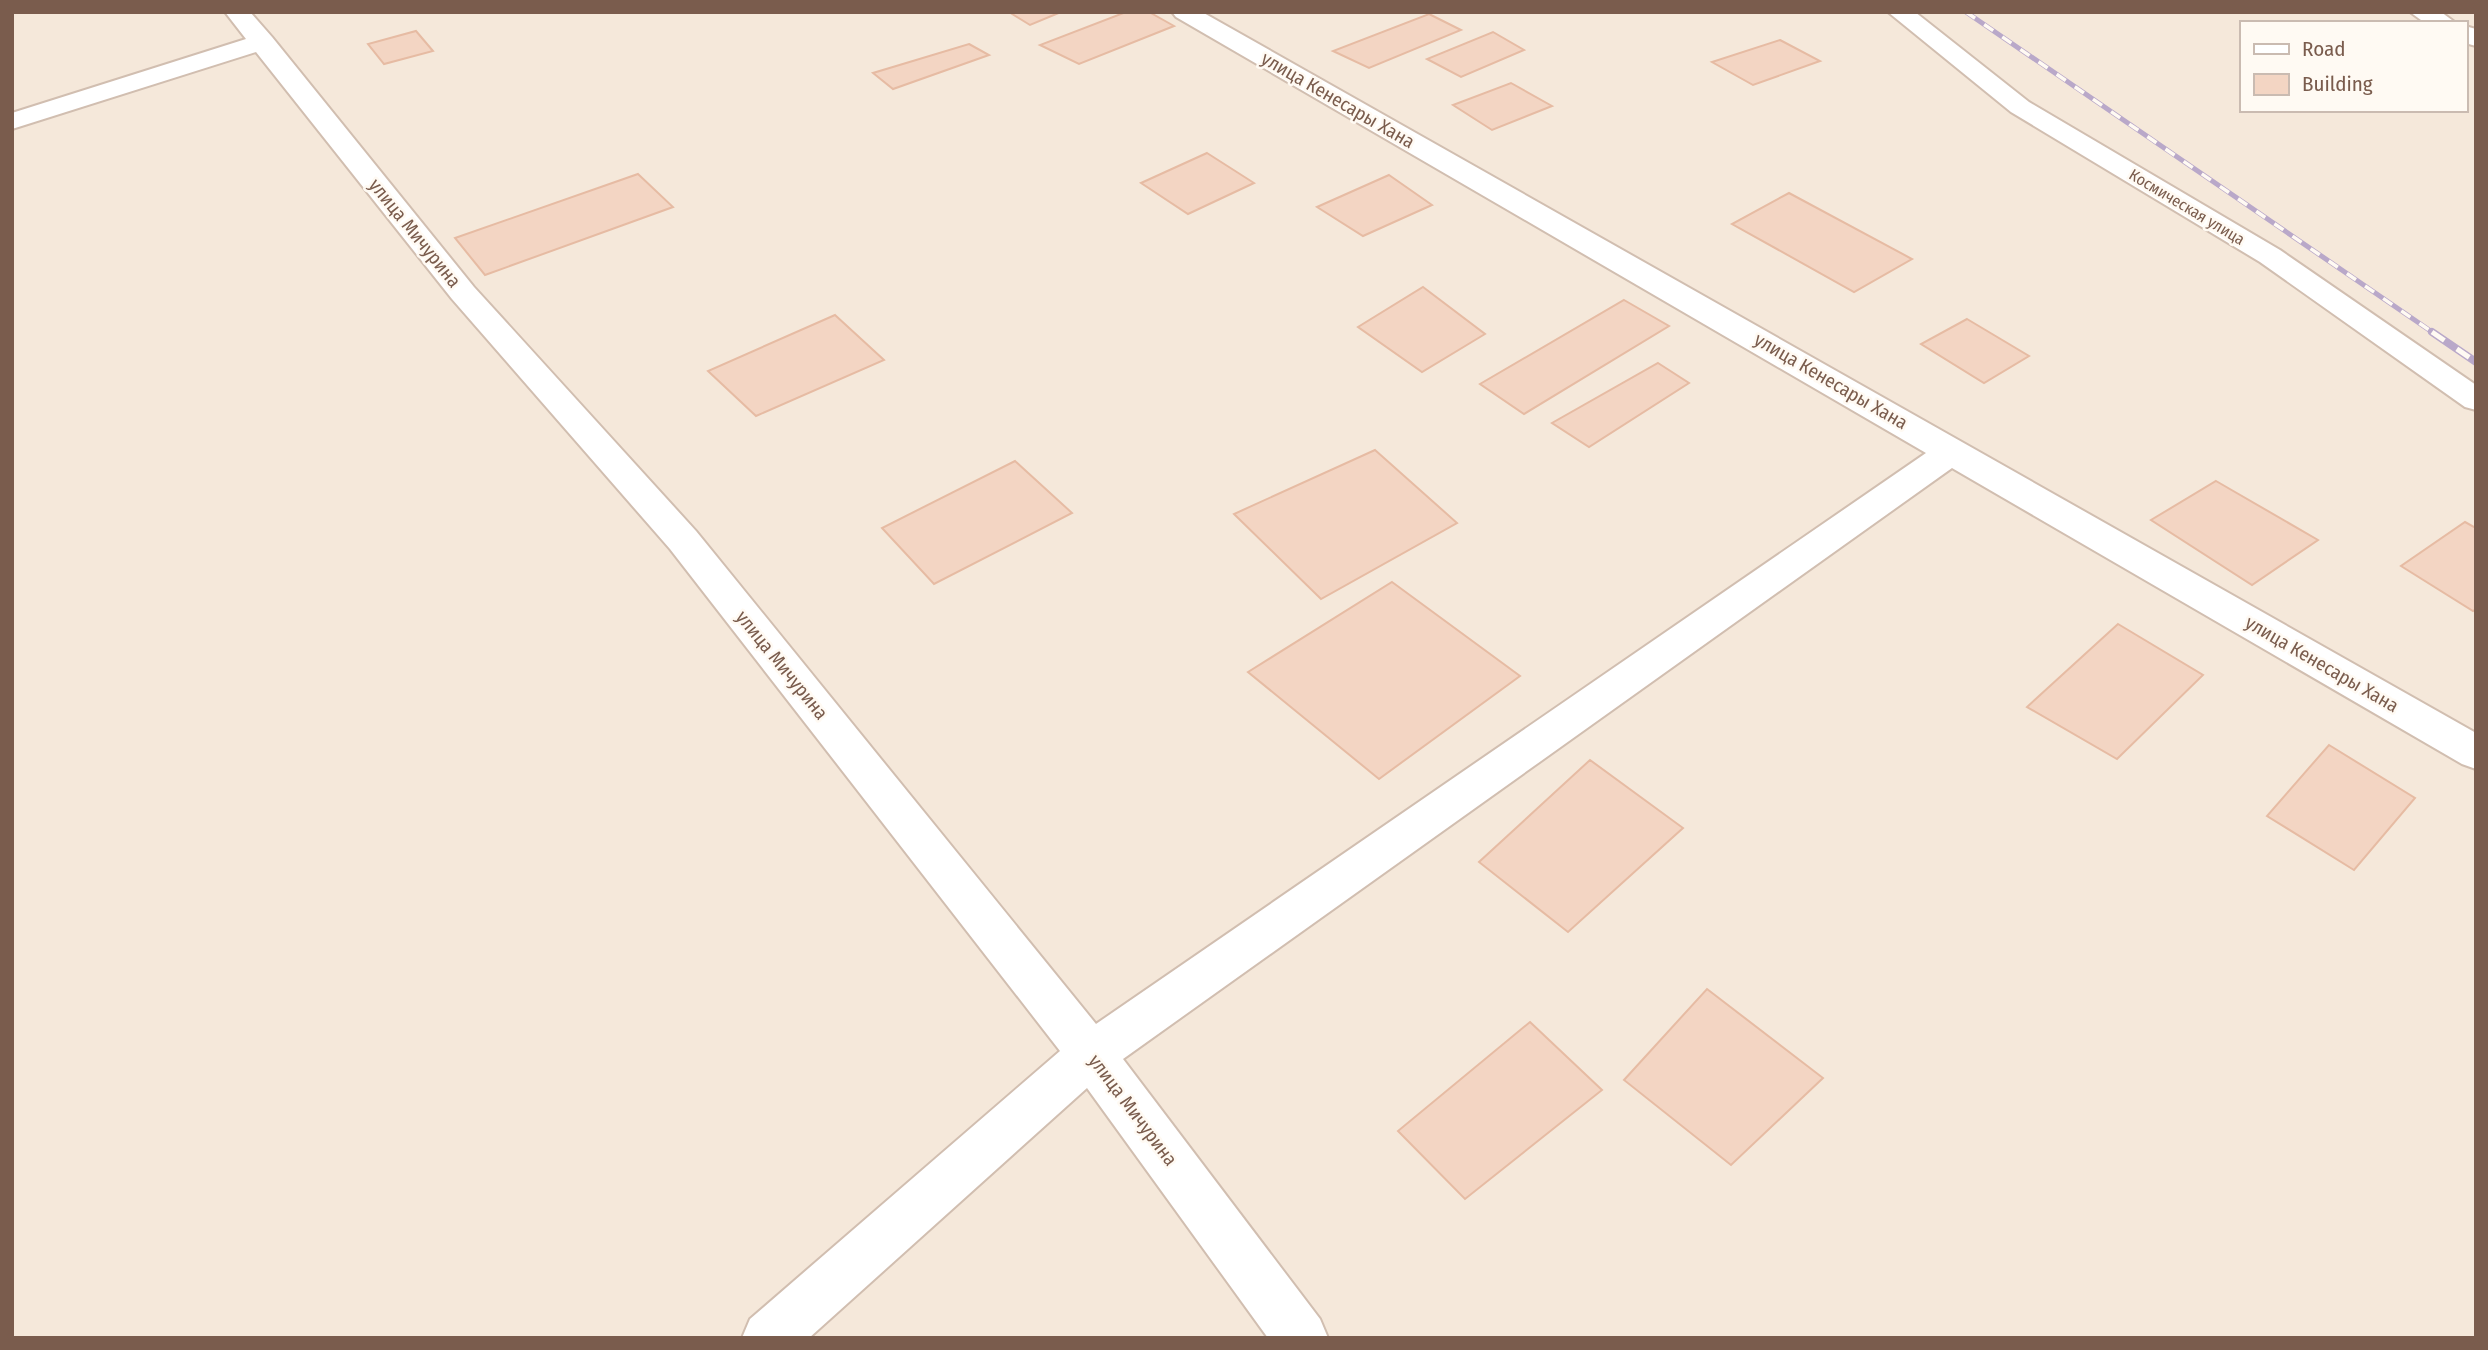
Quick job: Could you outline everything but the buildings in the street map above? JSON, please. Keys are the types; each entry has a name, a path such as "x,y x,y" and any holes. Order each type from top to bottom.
{"street":[{"name":"улица Мичурина","path":"237,12 463,293 683,540 1091,1054 1301,1338"},
{"name":"улица Кенесары Хана","path":"1184,12 2476,753"},
{"name":"Космическая улица","path":"1900,12 2020,107 2270,256 2476,400"},
{"path":"2423,12 2440,21"},
{"path":"12,121 263,42"},
{"path":"769,1338 1091,1054 1953,451"}],"shaded area":[{"path":"12,12 2476,12 2476,1338 12,1338"}],"railway":[{"path":"1966,12 2435,334"},
{"path":"2432,332 2476,362"}]}
